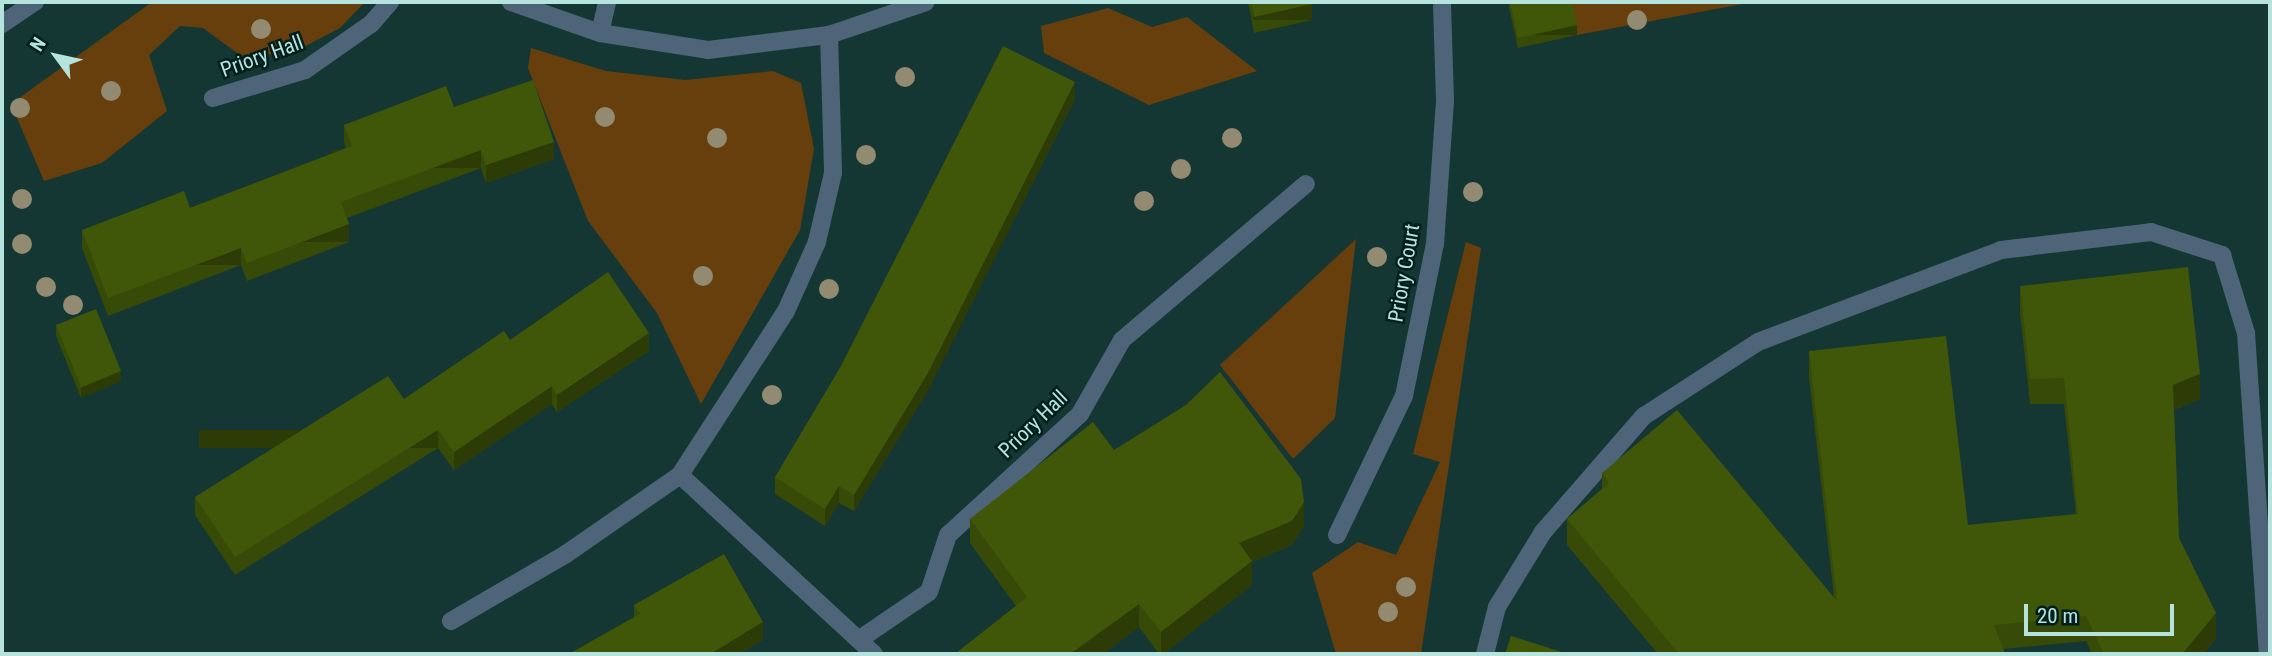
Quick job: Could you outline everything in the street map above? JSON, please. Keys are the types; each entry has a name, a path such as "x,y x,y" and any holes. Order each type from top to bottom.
{"street":[{"path":"2,23 34,2"},
{"name":"Priory Hall","path":"213,98 305,70 371,24 390,2"},
{"path":"511,2 600,33 708,50 829,35 926,2"},
{"path":"600,33 607,2"},
{"name":"Priory Court","path":"1337,535 1404,396 1433,257 1445,100 1441,2"},
{"path":"451,621 566,554 680,475 786,311 817,242 833,173 829,35"},
{"name":"Priory Hall","path":"860,639 929,593 948,535 1080,414 1122,340 1306,184"},
{"path":"1485,654 1497,607 1543,532 1644,416 1758,342 2001,250 2151,232 2222,255 2246,333 2267,654"},
{"path":"680,475 874,654"}],"shaded area":[{"path":"152,2 365,2 340,28 290,54 240,55 203,28 180,26 149,55 167,111 102,163 44,181 11,104"},
{"path":"1570,2 1753,2 1577,35"},
{"path":"1108,8 1152,27 1187,17 1257,71 1149,105 1044,53 1041,26"},
{"path":"531,48 606,71 685,80 773,71 801,83 814,149 800,230 701,404 657,313 588,221 528,68"},
{"path":"1356,239 1335,418 1293,459 1220,365"},
{"path":"1466,242 1481,248 1421,654 1336,654 1312,573 1358,542 1396,555 1440,462 1413,454"}],"building":[{"path":"1251,2 1312,2 1312,4 1254,17"},
{"path":"1510,2 1572,2 1577,25 1518,38"},
{"path":"1003,46 1075,82 928,373 854,495 839,486 825,509 775,477 841,366"},
{"path":"533,80 554,142 486,165 481,150 341,202 349,224 247,263 241,248 108,298 82,230 184,191 190,208 352,146 344,125 446,86 454,107"},
{"path":"2188,267 2200,374 2173,385 2179,538 2216,613 2182,654 2103,652 2086,616 1994,625 2005,654 1679,654 1567,519 1609,483 1602,473 1677,410 1837,601 1809,351 1946,336 1968,525 2078,514 2064,378 2030,379 2020,286"},
{"path":"608,272 649,333 557,395 552,386 454,452 438,430 235,557 195,497 388,376 404,399 504,331 510,340"},
{"path":"96,309 121,371 81,387 56,325"},
{"path":"1220,372 1301,479 1304,502 1292,521 1239,543 1252,561 1161,632 1139,604 1070,654 955,654 1027,597 970,519 1093,422 1114,450 1186,405"},
{"path":"724,554 763,622 710,654 569,654 640,614 634,605"},
{"path":"1511,636 1568,654 1505,654"}]}
